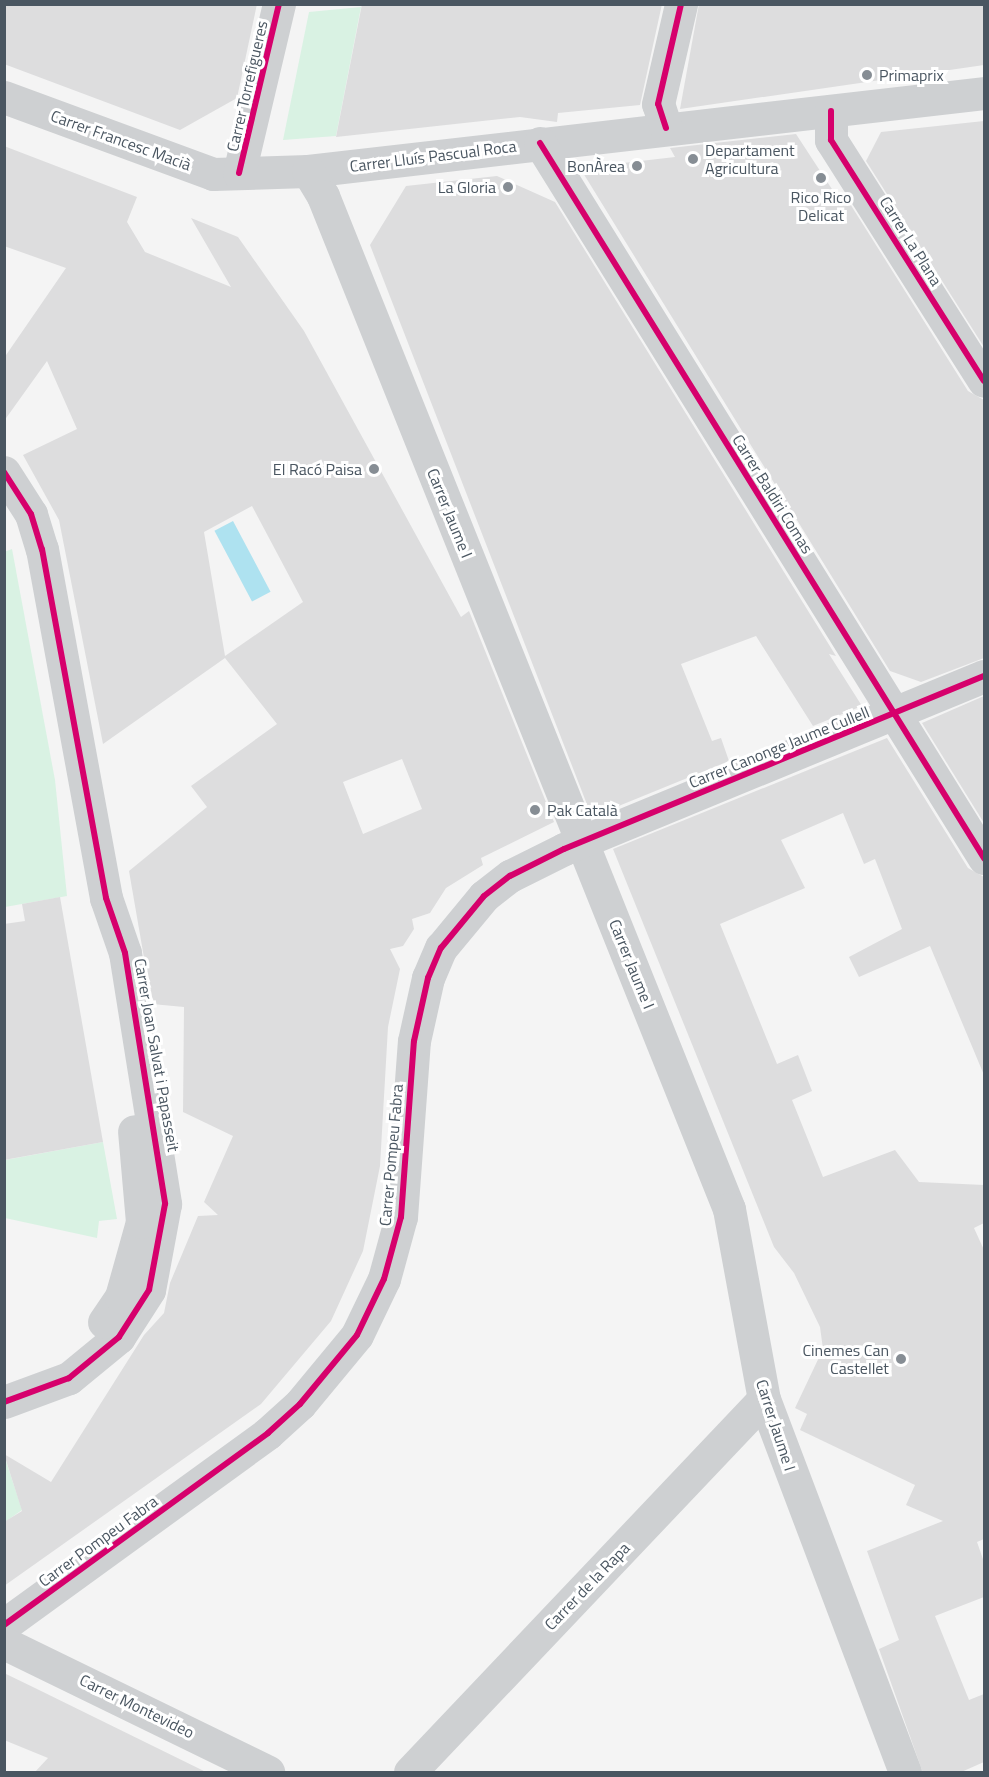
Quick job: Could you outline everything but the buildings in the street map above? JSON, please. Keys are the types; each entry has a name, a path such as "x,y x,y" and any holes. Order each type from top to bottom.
{"street":[{"name":"Carrer Torrefigueres","path":"239,173 279,4"},
{"path":"666,128 658,104 681,4"},
{"name":"Carrer Lluís Pascual Roca","path":"239,173 308,171 984,93"},
{"name":"Carrer Francesc Macià","path":"4,97 213,174 239,173"},
{"name":"Carrer La Plana","path":"831,111 831,140 984,381"},
{"name":"Carrer Baldiri Comas","path":"540,143 984,858"},
{"name":"Carrer Jaume I","path":"308,171 323,196 729,1209 764,1400 904,1773"},
{"name":"Carrer Joan Salvat i Papasseit","path":"4,472 31,514 42,549 106,898 125,953 164,1175 160,1253 149,1290 119,1337 69,1378 4,1402"},
{"name":"Carrer Canonge Jaume Cullell","path":"583,841 984,676"},
{"name":"Carrer Pompeu Fabra","path":"4,1625 268,1433 344,1353 369,1311 395,1246 414,1041 428,978 441,948 484,896 510,876 583,841"},
{"name":"Carrer Joan Salvat i Papasseit","path":"4,1381 56,1362 101,1326 121,1298 136,1250 143,1193 104,957 106,898"},
{"name":"Carrer de la Rapa","path":"410,1773 764,1400"},
{"name":"Carrer Montevideo","path":"4,1643 268,1773"}],"green space":[{"path":"361,7 336,136 283,140 309,12"},
{"path":"12,549 55,780 67,896 5,907 4,552"},
{"path":"103,1142 117,1219 99,1221 97,1238 5,1218 5,1160"},
{"path":"4,1455 22,1510 5,1522 4,1522"}],"water":[{"path":"233,521 271,592 252,601 214,531"}],"cycle path":[{"path":"239,173 279,4"},
{"path":"666,128 658,104 681,4"},
{"path":"831,111 831,140 984,381"},
{"path":"540,143 984,858"},
{"path":"4,472 31,514 42,549 106,898 125,953 165,1204 149,1290 119,1337 69,1378 4,1402"},
{"path":"4,1625 268,1433 300,1404 357,1335 384,1279 401,1217 414,1041 428,978 441,948 484,896 510,876 564,849 984,676"}],"place":[{"name":"Primaprix","path":"867,75"},
{"name":"Departament Agricultura","path":"693,159"},
{"name":"BonÀrea","path":"637,166"},
{"name":"Rico Rico Delicat","path":"821,178"},
{"name":"La Gloria","path":"508,187"},
{"name":"El Racó Paisa","path":"374,469"},
{"name":"Pak Català","path":"535,810"},
{"name":"Cinemes Can Castellet","path":"901,1359"}]}
